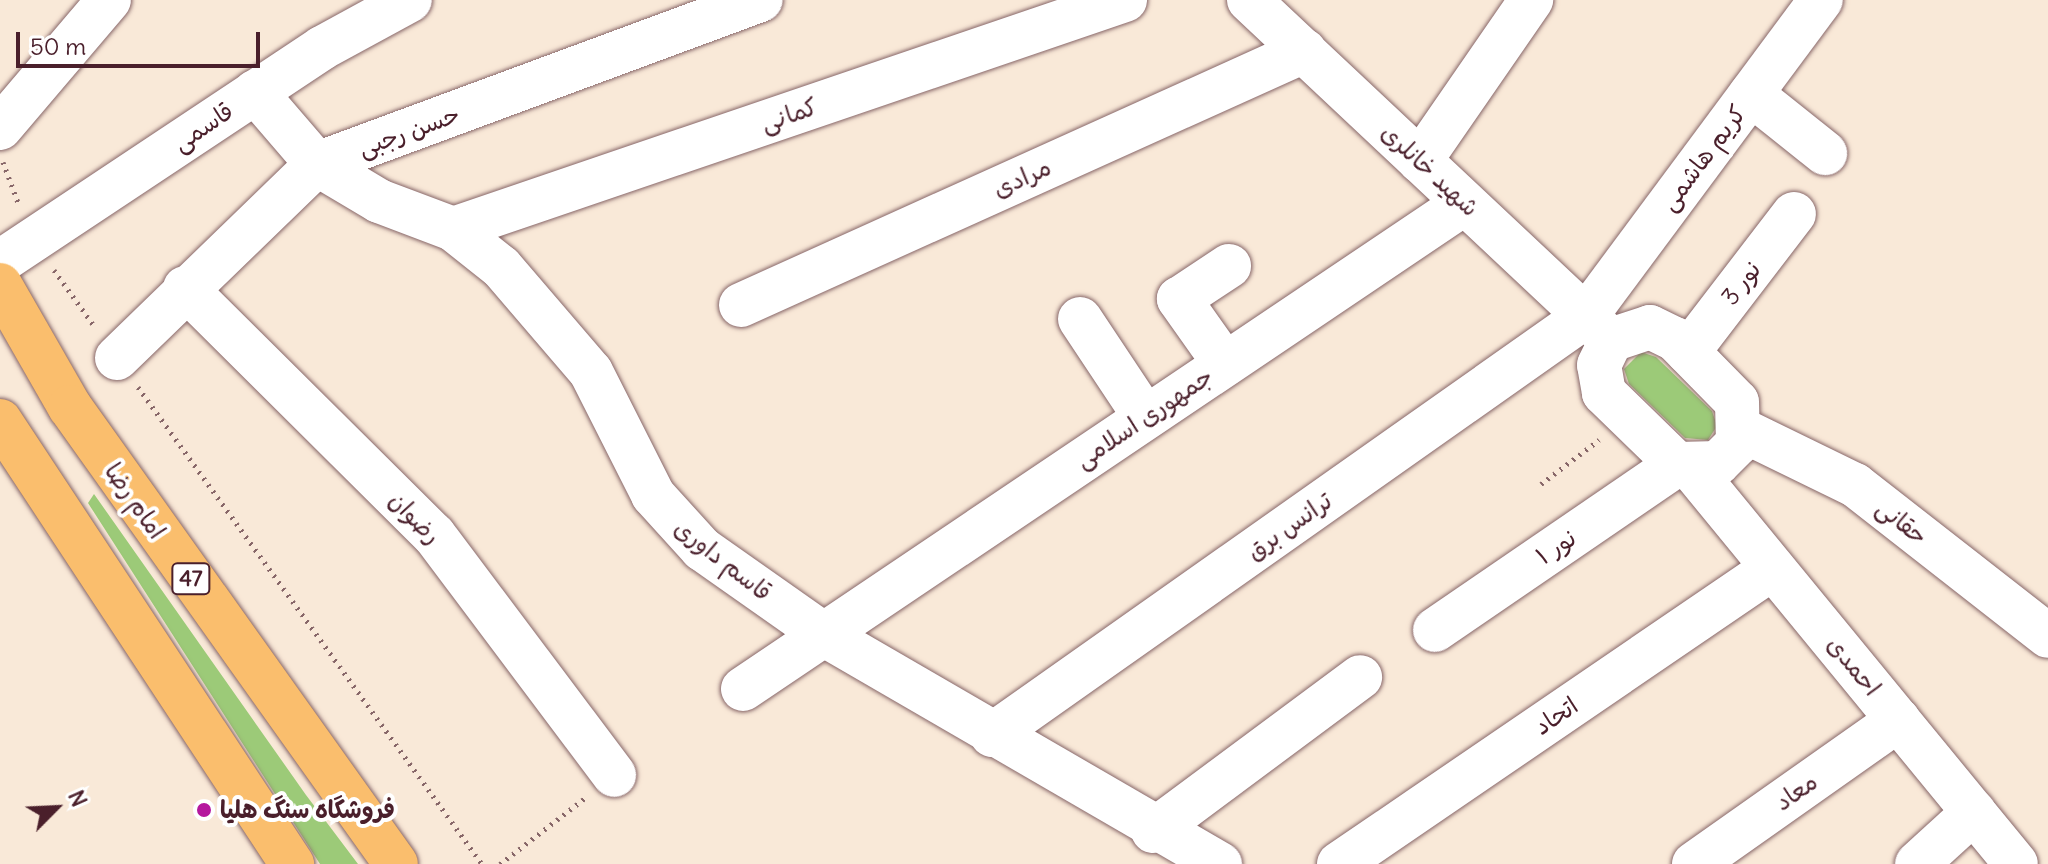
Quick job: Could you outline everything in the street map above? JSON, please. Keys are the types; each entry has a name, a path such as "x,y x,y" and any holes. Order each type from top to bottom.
{"highway":[{"name":"امام رضا","path":"0,285 70,407 396,864"},
{"path":"7,447 279,860"}],"street":[{"path":"0,128 109,0"},
{"path":"322,48 362,0"},
{"name":"قاسمی","path":"16,251 322,48 410,0"},
{"name":"حسن رجبی","path":"117,358 185,288 317,164 761,0"},
{"name":"کمانی","path":"453,229 1125,0"},
{"name":"شهید خانلری","path":"1249,0 1599,328"},
{"path":"1420,161 1531,0"},
{"name":"کریم هاشمی","path":"1599,328 1751,94 1821,0"},
{"name":"مرادی","path":"741,305 1304,51"},
{"name":"قاسم داوری","path":"255,92 317,164 379,201 453,229 501,267 591,372 674,524 823,634 1153,831 1220,864"},
{"path":"1751,94 1825,153"},
{"name":"جمهوری اسلامی","path":"743,689 1465,203"},
{"name":"نور 3","path":"1688,352 1794,214"},
{"path":"1225,364 1179,299 1229,266"},
{"name":"رضوان","path":"185,288 434,535 614,775"},
{"path":"1080,319 1145,417"},
{"path":"1599,328 1650,327 1688,352 1737,402 1742,430"},
{"name":"احمدی","path":"1599,328 1599,365 1604,393 1684,466 1773,568 2016,864"},
{"name":"ترانس برق","path":"992,735 1599,328"},
{"name":"نور ۱","path":"1435,630 1684,466 1730,455 1742,430"},
{"name":"حقانی","path":"1742,430 1855,485 2048,636"},
{"name":"اتحاد","path":"1339,864 1773,568"},
{"path":"1153,831 1360,677"},
{"name":"معاد","path":"1694,864 1898,720"},
{"path":"1917,864 1974,812"}],"path":[{"path":"0,154 16,251 117,358 482,864"},
{"path":"1541,484 1612,429"},
{"path":"500,864 614,775"}],"green space":[{"path":"1641,352 1656,357 1712,411 1717,426 1708,440 1685,438 1629,384 1624,369"},
{"path":"94,494 358,864 320,864 88,503"}],"place":[{"name":"فروشگاه سنگ هلیا","path":"204,810"}]}
